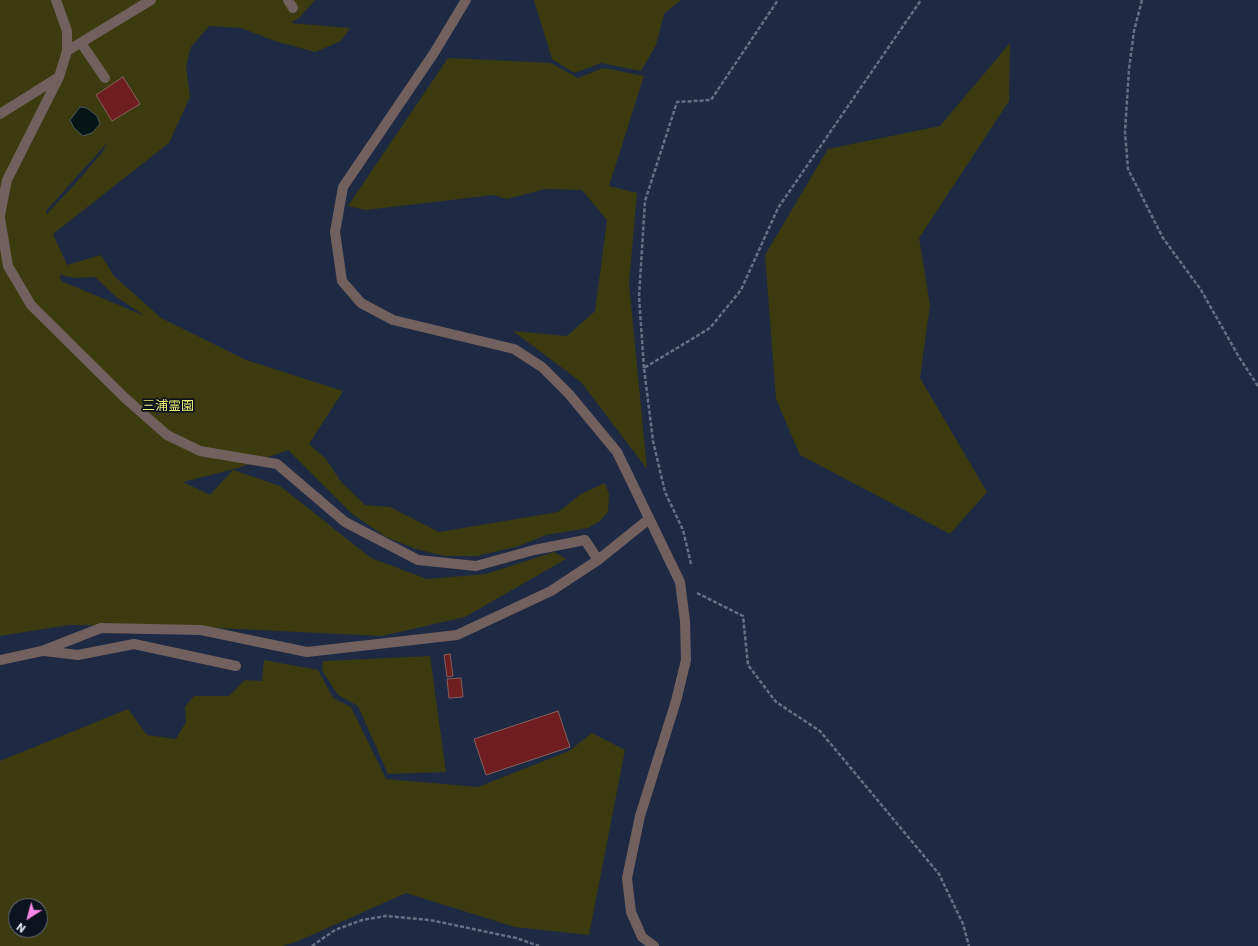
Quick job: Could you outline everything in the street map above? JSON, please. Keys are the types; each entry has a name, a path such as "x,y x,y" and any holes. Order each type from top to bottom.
{"street":[{"path":"0,215 7,180 59,77 67,51 67,31 56,0"},
{"path":"67,51 151,0"},
{"path":"466,0 434,53 342,187 335,232 342,281 361,303 393,320 514,349 542,367 569,394 617,452 680,582 686,621 686,660 676,701 640,816 627,878 631,912 642,937 654,946"},
{"path":"81,43 105,78"},
{"path":"0,114 59,77"},
{"path":"0,218 8,266 31,305 125,398 167,435 200,451 277,464 345,522 418,560 476,566 534,550 585,540 598,560"},
{"path":"0,660 42,651 101,628 201,630 307,652 457,636 551,591 598,560 649,519"},
{"path":"42,651 78,655 134,644 236,666"}],"path":[{"path":"691,565 683,530 663,485 653,441 644,368 639,296 645,201 677,102 711,100 778,0"},
{"path":"644,368 710,328 741,290 778,208 921,0"},
{"path":"1142,0 1134,31 1129,68 1125,132 1128,170 1163,238 1201,290 1238,357 1258,386"},
{"path":"680,582 742,616 748,666 776,702 820,731 939,874 963,924 969,946"},
{"path":"696,586 698,593"},
{"path":"312,946 334,930 362,920 386,916 430,920 516,938 539,946"}],"green space":[{"name":"三浦霊園","path":"0,0 315,0 299,18 291,23 350,28 341,41 315,52 275,41 241,28 209,26 191,47 186,66 190,97 169,143 53,234 67,265 101,255 114,276 161,318 246,360 343,391 309,444 325,458 342,483 365,505 390,507 439,532 558,512 581,494 605,483 609,494 608,512 600,521 588,528 546,535 519,546 477,556 445,556 416,549 386,537 351,513 288,450 238,468 183,482 210,495 233,470 280,486 371,558 427,579 486,574 554,552 566,559 465,617 382,636 196,627 69,625 0,636","holes":["108,142 103,151 82,176 47,214 46,211","60,275 75,278 95,277 115,296 145,316 61,281"]},
{"path":"534,0 681,0 664,14 656,45 641,71 601,63 574,73 552,59"},
{"path":"1010,43 1009,101 919,238 930,305 920,378 987,492 950,534 800,455 776,399 765,255 828,149 940,126"},
{"path":"448,58 551,63 578,78 603,68 644,76 609,186 637,193 629,283 647,469 581,382 513,331 567,336 595,311 607,220 582,190 545,189 507,199 493,195 366,210 348,206"},
{"path":"430,656 446,772 388,774 358,706 338,695 322,670 323,661"},
{"path":"264,660 318,670 333,698 351,707 386,779 478,787 569,751 592,733 625,750 589,935 515,927 406,893 296,942 282,946 0,946 0,761 128,709 147,735 176,739 186,722 185,707 194,696 229,696 245,680 262,681"}],"shaded area":[{"path":"80,107 87,108 97,116 100,124 92,133 83,136 74,128 70,120"}],"building":[{"path":"123,77 140,104 112,121 96,95"},
{"path":"450,654 453,676 447,677 444,655"},
{"path":"461,678 463,697 449,698 447,679"},
{"path":"558,711 570,747 486,775 474,739"}]}
